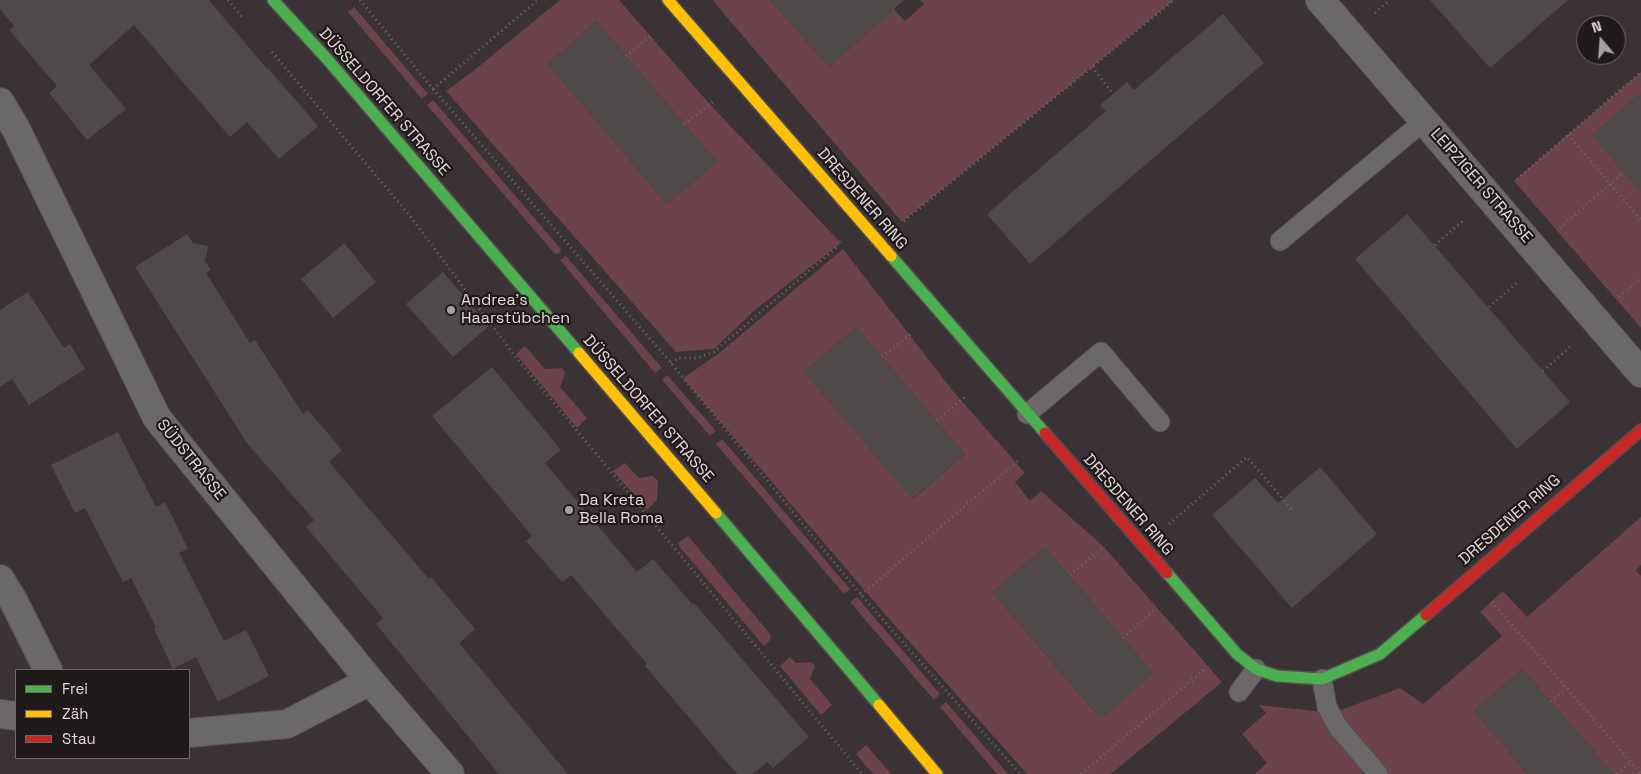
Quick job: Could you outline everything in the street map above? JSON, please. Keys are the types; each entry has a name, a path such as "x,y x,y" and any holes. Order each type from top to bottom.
{"street":[{"name":"DÜSSELDORFER STRASSE","path":"273,0 359,97 846,665 937,774"},
{"name":"DRESDENER RING","path":"668,0 1237,654 1256,669 1277,676 1322,679 1380,654 1641,430"},
{"name":"LEIPZIGER STRASSE","path":"1320,0 1641,373"},
{"name":"SÜDSTRASSE","path":"0,102 8,134 157,418 370,682 450,774"},
{"path":"0,579 13,600 48,669"},
{"path":"190,733 287,724 370,682"},
{"path":"0,714 15,716"}],"lane":[{"path":"1280,241 1424,121"},
{"path":"1027,414 1101,352 1160,422"},
{"path":"1239,692 1256,669"},
{"path":"1322,679 1327,707 1338,728 1378,774"}],"path":[{"path":"228,0 247,22"},
{"path":"360,0 433,89 671,363 862,595 1020,774"},
{"path":"433,89 538,0"},
{"path":"878,242 1174,0"},
{"path":"1372,15 1390,0"},
{"path":"626,56 659,29"},
{"path":"266,45 410,216 514,355 862,774"},
{"path":"1092,67 1113,94"},
{"path":"1514,181 1641,72"},
{"path":"684,124 715,100"},
{"path":"1568,135 1641,220"},
{"path":"1557,230 1624,172"},
{"path":"1434,245 1468,216"},
{"path":"671,363 679,358 698,358 714,352 863,225"},
{"path":"1616,300 1641,278"},
{"path":"1488,308 1522,279"},
{"path":"882,357 911,334"},
{"path":"1543,371 1575,342"},
{"path":"937,421 967,395"},
{"path":"1169,524 1247,457 1293,511"},
{"path":"862,595 1020,459"},
{"path":"1070,576 1104,547"},
{"path":"1492,601 1641,774"},
{"path":"1123,638 1157,608"},
{"path":"1081,774 1208,666"},
{"path":"1551,702 1566,688"},
{"path":"1617,774 1631,762"}],"shaded area":[{"path":"560,0 619,0 707,101 837,239 842,242 755,310 714,349 676,352 446,91","holes":["596,21 717,162 667,204 548,64"]},
{"path":"714,0 770,0 829,67 894,9 905,21 924,4 920,0 1174,0 902,222"},
{"path":"354,7 428,94 422,99 348,12"},
{"path":"1641,72 1641,93 1592,135 1641,192 1641,328 1514,181"},
{"path":"433,100 560,248 560,253 555,254 427,105"},
{"path":"843,249 953,391 1025,473 1015,482 1030,501 1041,491 1104,547 1222,682 1111,774 1027,774 884,613 683,378 718,354","holes":["856,327 965,454 913,499 804,372","1045,547 1153,673 1100,718 992,592"]},
{"path":"566,256 662,368 655,373 560,260"},
{"path":"525,346 545,369 562,368 565,373 560,387 587,418 577,428 516,354"},
{"path":"667,375 716,431 710,436 662,380"},
{"path":"722,439 850,589 844,594 716,444"},
{"path":"625,463 639,478 653,476 658,481 657,500 647,510 613,471"},
{"path":"1641,517 1641,565 1636,570 1641,576 1641,774 1614,774 1522,669 1474,711 1528,774 1371,774 1358,758 1363,772 1361,774 1255,774 1267,763 1242,734 1266,713 1259,705 1333,713 1400,688 1423,704 1502,636 1480,612 1503,591 1527,617"},
{"path":"688,536 771,635 770,640 764,646 679,546 678,543"},
{"path":"857,597 940,694 934,700 850,602"},
{"path":"790,657 796,663 811,662 815,666 810,679 832,705 821,715 780,666"},
{"path":"946,702 1008,774 997,774 940,707"},
{"path":"866,745 891,774 873,774 856,754"}],"building":[{"path":"0,0 209,0 318,126 279,159 247,122 230,137 134,25 89,65 126,109 87,140 49,93 57,86 9,30 14,26 0,9"},
{"path":"770,0 904,0 829,67"},
{"path":"1430,0 1568,0 1490,68"},
{"path":"1223,14 1264,63 1030,264 987,214 1106,111 1100,105 1127,82 1134,90"},
{"path":"596,21 717,162 667,204 548,64"},
{"path":"1641,92 1641,193 1592,135"},
{"path":"1407,214 1570,402 1517,449 1355,259"},
{"path":"187,234 193,243 208,246 205,261 211,270 206,273 250,343 255,340 303,414 308,410 342,450 329,462 429,579 431,577 475,629 459,643 568,774 499,774 376,624 383,618 306,527 314,520 247,443 135,267"},
{"path":"344,243 376,282 333,318 301,279"},
{"path":"443,272 489,326 453,357 406,304"},
{"path":"28,292 64,348 70,344 85,369 29,405 12,379 0,387 0,310"},
{"path":"856,327 965,454 912,499 804,372"},
{"path":"492,367 561,450 545,463 637,572 653,559 692,604 694,603 809,737 773,768 767,762 753,774 737,774 571,575 562,582 526,541 532,536 432,416"},
{"path":"118,432 156,507 165,502 188,549 179,553 224,641 246,630 269,676 218,702 196,657 173,669 154,629 156,627 131,578 123,582 85,508 75,513 51,465"},
{"path":"1320,467 1377,534 1292,608 1212,515 1255,478 1278,503"},
{"path":"1045,547 1154,674 1101,719 992,592"},
{"path":"1522,669 1614,774 1528,774 1474,711"}],"traffic: fast":[{"path":"273,0 327,59 579,353"},
{"path":"891,256 1045,433"},
{"path":"716,513 879,705"},
{"path":"1167,573 1237,654 1256,669 1277,676 1322,679 1380,654 1426,615"}],"traffic: slow":[{"path":"668,0 891,256"},
{"path":"579,353 716,513"},
{"path":"879,705 937,774"}],"traffic: jam":[{"path":"1426,615 1641,430"},
{"path":"1045,433 1167,573"}],"place":[{"name":"Andrea's Haarstübchen","path":"451,310"},
{"name":"Da Kreta Bella Roma","path":"569,510"}]}
